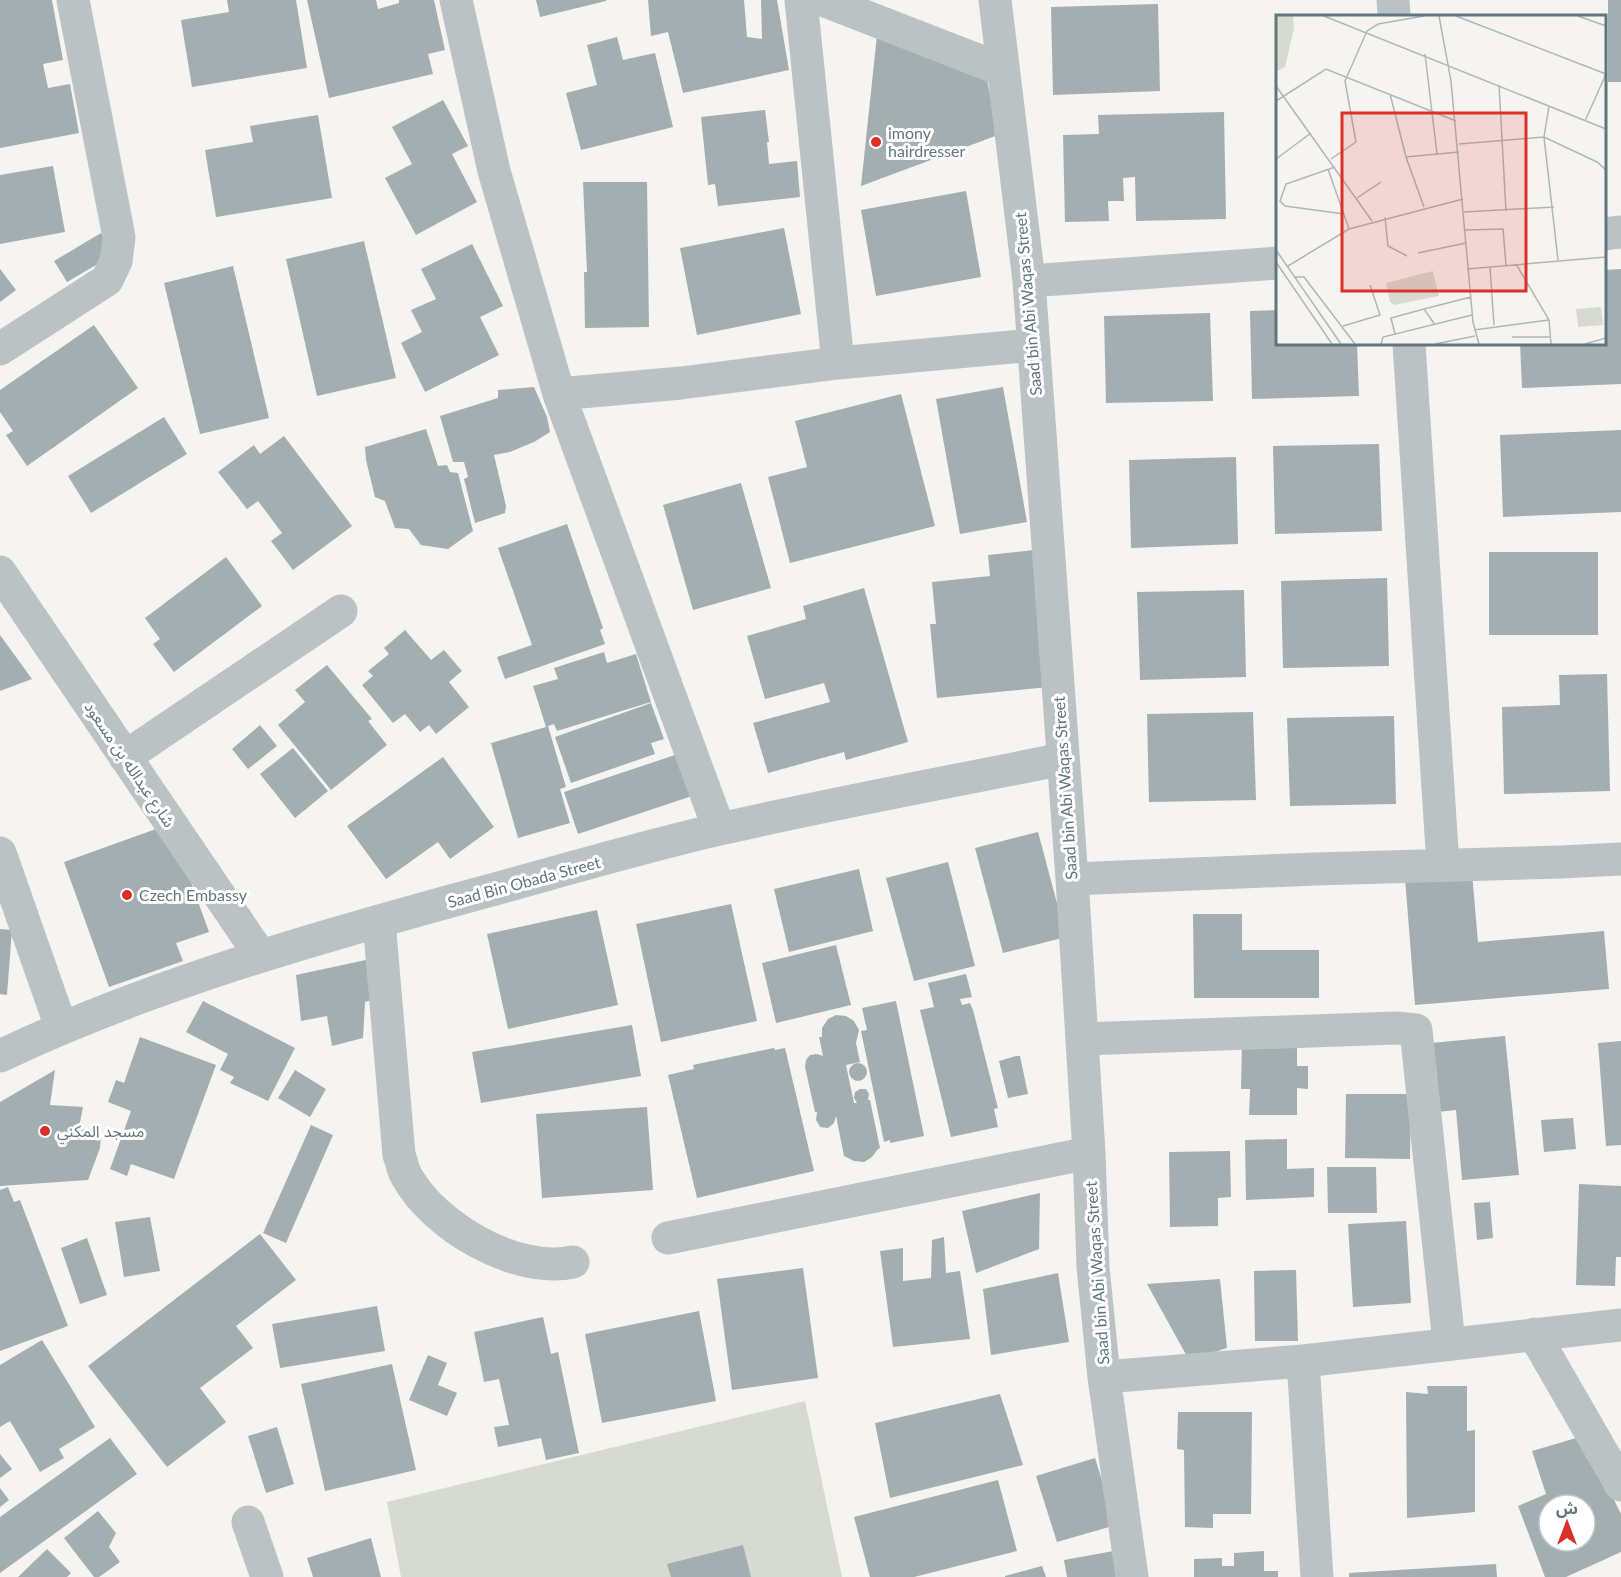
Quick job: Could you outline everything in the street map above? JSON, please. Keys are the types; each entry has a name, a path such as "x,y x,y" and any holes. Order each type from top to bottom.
{"street":[{"path":"0,349 107,280 116,261 119,237 73,0"},
{"path":"456,0 494,171 559,394 718,829"},
{"path":"801,0 838,363"},
{"path":"823,0 1003,70"},
{"name":"Saad bin Abi Waqas Street","path":"995,0 1029,281 1072,879 1089,1153 1093,1267 1104,1377 1131,1577"},
{"path":"1393,0 1394,15"},
{"path":"1606,234 1621,232"},
{"path":"1029,281 1276,263"},
{"path":"559,394 681,383 838,363 1033,345"},
{"path":"1409,345 1443,865"},
{"name":"شارع عبدالله بن مسعود","path":"0,572 260,955"},
{"path":"125,757 341,611"},
{"name":"Saad Bin Obada Street","path":"0,1056 61,1027 134,999 260,955 379,921 718,829 1063,759"},
{"path":"0,853 8,895 61,1027"},
{"path":"1072,879 1621,859"},
{"path":"379,921 399,1155 406,1176 424,1201 440,1216 483,1244 542,1265 573,1262"},
{"path":"1082,1039 1384,1028 1416,1030 1449,1343"},
{"path":"668,1239 1089,1153"},
{"path":"1104,1377 1303,1361 1621,1325"},
{"path":"1534,1334 1621,1485"},
{"path":"1303,1361 1317,1577"},
{"path":"248,1522 267,1577"}],"shaded area":[{"path":"805,1401 842,1577 401,1577 387,1502"}],"building":[{"path":"0,0 52,0 63,60 43,64 48,88 70,84 79,133 0,148"},
{"path":"227,0 296,0 307,68 192,87 181,20 229,12"},
{"path":"307,0 376,0 378,9 399,3 399,0 434,0 445,50 428,54 433,74 329,98"},
{"path":"536,0 606,0 606,1 540,17"},
{"path":"648,0 744,0 747,37 762,39 761,0 777,0 789,70 683,93 668,32 651,36"},
{"path":"1608,0 1621,0 1621,82 1608,82"},
{"path":"1158,4 1160,91 1053,95 1051,7"},
{"path":"877,35 986,75 998,135 861,186"},
{"path":"617,37 623,60 655,53 673,127 581,150 566,93 597,85 587,45"},
{"path":"443,100 468,146 452,154 477,202 416,235 385,178 412,164 392,127"},
{"path":"765,110 769,164 797,161 800,197 718,206 715,184 708,185 701,117"},
{"path":"1224,112 1226,219 1136,221 1135,177 1123,178 1124,201 1108,201 1109,221 1065,222 1063,135 1099,134 1098,115"},
{"path":"318,115 332,198 216,217 205,150 253,142 250,126"},
{"path":"53,166 65,232 0,244 0,175"},
{"path":"583,182 647,182 649,327 585,328 584,272 587,272"},
{"path":"966,191 981,277 876,296 861,210"},
{"path":"784,228 801,314 697,335 680,248"},
{"path":"101,233 113,255 67,282 54,261"},
{"path":"364,241 396,378 317,396 286,259"},
{"path":"472,244 503,306 480,317 499,355 425,392 401,343 422,332 411,310 436,299 421,269"},
{"path":"233,266 269,418 200,434 164,283"},
{"path":"0,269 16,290 0,302"},
{"path":"1621,269 1621,384 1522,388 1520,345 1606,345 1606,270"},
{"path":"1276,310 1276,345 1357,345 1359,396 1252,399 1250,311"},
{"path":"1210,313 1213,401 1106,403 1104,316"},
{"path":"94,325 138,388 27,466 6,435 13,431 0,412 0,390"},
{"path":"534,387 547,417 550,432 510,452 494,455 506,506 505,513 475,523 464,479 468,477 464,462 453,462 440,416 498,398 498,390"},
{"path":"1003,387 1027,522 960,534 936,399"},
{"path":"901,394 935,526 790,563 768,477 807,467 795,421"},
{"path":"164,417 187,454 91,513 68,476"},
{"path":"426,429 438,466 447,465 450,472 458,473 473,531 448,549 421,545 409,529 395,528 385,501 375,497 366,460 365,447"},
{"path":"1621,430 1621,512 1503,517 1500,435"},
{"path":"284,436 352,526 293,570 271,541 282,533 258,501 247,509 218,472 254,445 260,454"},
{"path":"1379,444 1382,531 1275,534 1273,446"},
{"path":"1236,457 1238,544 1131,548 1129,460"},
{"path":"741,483 771,588 693,610 663,505"},
{"path":"567,524 603,628 600,630 605,644 505,679 497,657 532,645 498,548"},
{"path":"1034,550 1048,687 937,698 930,624 936,624 932,582 990,576 988,555"},
{"path":"1489,552 1598,552 1598,635 1489,635"},
{"path":"226,557 262,606 174,672 153,644 160,639 145,618"},
{"path":"1387,578 1389,666 1283,668 1281,581"},
{"path":"864,588 908,742 846,760 844,752 768,773 753,723 830,702 824,683 765,699 747,636 806,619 803,606"},
{"path":"1244,590 1246,677 1140,680 1137,592"},
{"path":"405,630 431,660 444,650 462,671 449,682 469,707 436,734 429,725 420,732 405,714 393,723 362,685 373,676 368,671 389,654 384,648"},
{"path":"0,635 32,679 0,691"},
{"path":"604,652 607,663 636,654 651,702 557,731 554,724 548,726 566,787 560,789 570,823 518,838 491,743 546,727 533,686 558,679 554,668"},
{"path":"327,665 372,719 368,721 387,745 331,790 278,725 305,702 295,690"},
{"path":"1607,674 1610,791 1504,794 1502,707 1560,705 1559,675"},
{"path":"651,703 664,739 651,743 655,754 571,783 555,737"},
{"path":"1253,712 1256,800 1149,802 1147,714"},
{"path":"1394,716 1396,804 1290,806 1287,718"},
{"path":"260,725 277,746 248,769 232,749"},
{"path":"293,748 328,791 295,818 260,774"},
{"path":"678,754 692,796 578,834 564,792"},
{"path":"443,757 494,827 450,859 438,842 386,879 347,826"},
{"path":"170,824 209,932 176,943 183,961 109,987 64,862"},
{"path":"1038,832 1066,937 1003,953 975,848"},
{"path":"948,862 975,966 914,981 886,878"},
{"path":"859,869 873,931 789,952 774,889"},
{"path":"1472,873 1478,942 1604,931 1609,989 1415,1005 1405,878"},
{"path":"731,904 757,1021 661,1042 636,924"},
{"path":"597,910 618,1005 508,1029 487,934"},
{"path":"1193,914 1242,914 1242,950 1319,950 1319,998 1194,998"},
{"path":"0,929 12,930 7,995 0,994"},
{"path":"836,945 851,1005 776,1023 762,963"},
{"path":"375,958 377,998 365,1002 363,1038 332,1046 327,1016 301,1021 296,975"},
{"path":"966,974 972,997 960,999 962,1005 970,1003 973,1010 998,1108 994,1109 998,1127 951,1137 920,1010 934,1007 928,983"},
{"path":"203,1001 295,1048 268,1101 230,1083 234,1077 220,1070 228,1054 186,1032"},
{"path":"896,1001 924,1136 890,1143 890,1140 884,1142 861,1031 867,1030 862,1008"},
{"path":"836,1015 846,1016 854,1021 859,1030 856,1043 860,1062 846,1065 854,1103 857,1103 854,1098 855,1092 860,1089 866,1089 869,1094 868,1100 870,1100 880,1148 864,1162 854,1161 844,1156 836,1116 834,1123 828,1128 820,1127 816,1120 817,1112 815,1112 805,1067 810,1055 823,1056 819,1037 822,1037 822,1028 828,1019"},
{"path":"632,1025 641,1076 481,1103 472,1052"},
{"path":"1505,1036 1519,1175 1462,1180 1456,1110 1438,1112 1431,1043"},
{"path":"140,1037 216,1065 174,1179 131,1164 127,1176 110,1169 131,1111 108,1102 116,1080 124,1083"},
{"path":"1242,1040 1297,1040 1297,1066 1308,1066 1308,1089 1297,1088 1297,1115 1249,1115 1250,1089 1241,1089"},
{"path":"1621,1041 1621,1145 1606,1146 1598,1043"},
{"path":"774,1048 775,1050 785,1048 814,1171 697,1198 668,1075 694,1069 693,1065"},
{"path":"1020,1056 1028,1094 1008,1098 999,1061"},
{"path":"858,1063 864,1066 867,1072 864,1078 858,1081 852,1078 849,1072 852,1066"},
{"name":"مسجد المكني","path":"55,1070 50,1105 83,1107 79,1127 101,1134 100,1148 88,1180 0,1186 0,1102"},
{"path":"295,1070 326,1089 310,1117 278,1098"},
{"path":"1346,1094 1411,1094 1410,1159 1345,1158"},
{"path":"647,1107 653,1190 542,1198 536,1114"},
{"path":"1573,1118 1576,1149 1544,1152 1541,1120"},
{"path":"311,1125 333,1135 286,1243 263,1233"},
{"path":"1287,1139 1287,1169 1314,1168 1314,1197 1246,1200 1245,1140"},
{"path":"1230,1151 1231,1197 1218,1198 1218,1226 1170,1227 1169,1152"},
{"path":"1327,1167 1376,1167 1377,1213 1328,1213"},
{"path":"1579,1184 1621,1186 1621,1257 1616,1257 1615,1286 1576,1285"},
{"path":"8,1187 14,1202 20,1200 68,1326 0,1351 0,1190"},
{"path":"1040,1193 1039,1249 976,1273 962,1211"},
{"path":"1490,1202 1493,1238 1477,1240 1474,1203"},
{"path":"150,1217 160,1271 124,1277 115,1222"},
{"path":"1406,1221 1411,1303 1353,1307 1348,1224"},
{"path":"260,1234 296,1280 236,1326 253,1348 200,1388 226,1422 167,1467 88,1366"},
{"path":"944,1237 946,1273 960,1271 970,1339 893,1347 880,1251 903,1248 903,1281 931,1278 932,1240"},
{"path":"87,1238 107,1295 80,1304 61,1248"},
{"path":"803,1268 818,1378 732,1390 717,1279"},
{"path":"1296,1270 1298,1341 1255,1341 1254,1271"},
{"path":"1058,1273 1069,1342 991,1355 983,1289"},
{"path":"1220,1279 1227,1348 1189,1360 1147,1284"},
{"path":"377,1306 385,1351 280,1368 272,1324"},
{"path":"699,1311 716,1401 602,1423 585,1334"},
{"path":"543,1317 551,1354 558,1352 579,1453 546,1460 541,1438 498,1447 494,1427 509,1425 499,1379 484,1382 474,1332"},
{"path":"42,1340 95,1427 59,1449 64,1458 40,1472 10,1421 0,1427 0,1365"},
{"path":"428,1355 447,1363 438,1385 457,1393 447,1416 409,1400"},
{"path":"392,1364 416,1470 325,1491 301,1384"},
{"path":"1427,1386 1467,1386 1467,1431 1475,1430 1475,1512 1407,1518 1406,1392 1428,1394"},
{"path":"1000,1394 1023,1465 890,1498 875,1423"},
{"path":"1178,1412 1252,1412 1251,1514 1213,1514 1213,1528 1185,1527 1184,1450 1177,1449"},
{"path":"277,1427 294,1484 266,1493 248,1436"},
{"path":"1583,1436 1621,1514 1621,1552 1566,1577 1545,1577 1518,1506 1537,1498 1537,1553 1597,1553 1597,1493 1546,1493 1532,1451"},
{"path":"110,1438 137,1474 0,1573 0,1517"},
{"path":"0,1454 12,1469 0,1478"},
{"path":"1095,1458 1116,1525 1057,1542 1036,1476"},
{"path":"998,1480 1017,1551 914,1577 870,1577 854,1517"},
{"path":"0,1488 9,1500 0,1507"},
{"path":"98,1511 116,1533 109,1547 120,1562 99,1577 94,1577 64,1538"},
{"path":"371,1538 381,1577 313,1577 307,1558"},
{"path":"743,1545 751,1577 671,1577 667,1564"},
{"path":"47,1549 71,1573 67,1577 18,1577"},
{"path":"1119,1550 1123,1577 1067,1577 1064,1560"},
{"path":"1264,1551 1264,1571 1278,1571 1278,1577 1194,1577 1194,1559 1222,1558 1222,1566 1234,1566 1234,1553"},
{"path":"1496,1564 1497,1577 1349,1577 1349,1573"},
{"path":"1042,1566 1046,1577 1005,1577 1005,1576"}],"place":[{"name":"imony hairdresser","path":"876,142"},
{"name":"Czech Embassy","path":"127,895"},
{"name":"مسجد المكني","path":"45,1131"}]}
